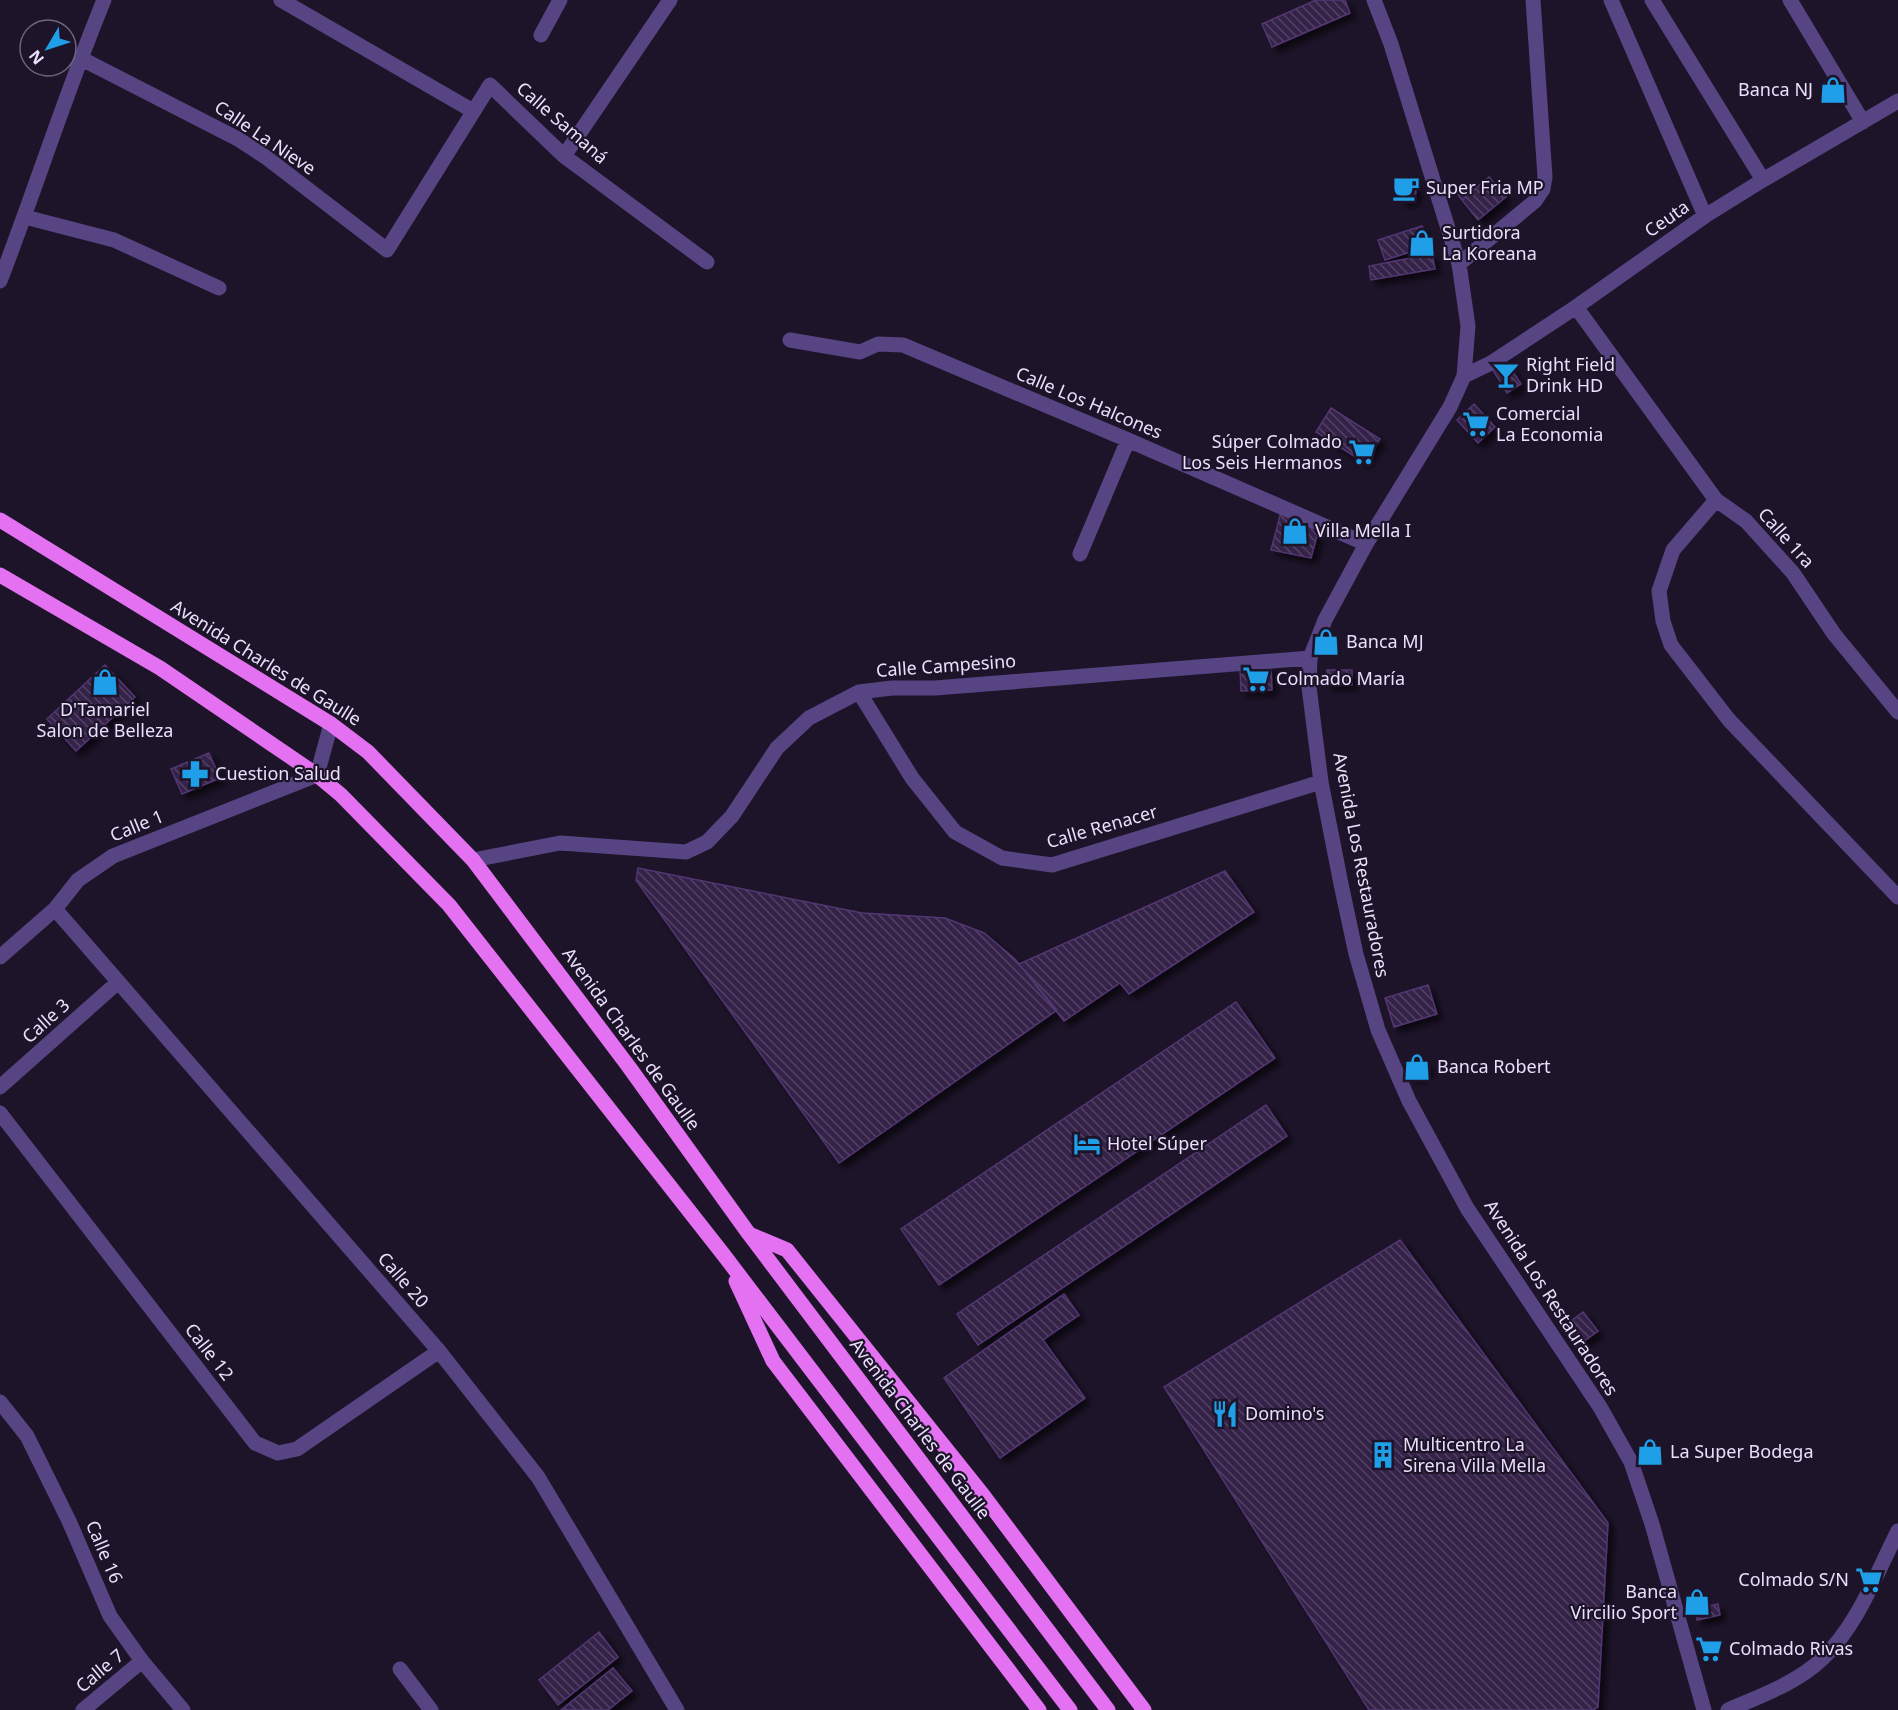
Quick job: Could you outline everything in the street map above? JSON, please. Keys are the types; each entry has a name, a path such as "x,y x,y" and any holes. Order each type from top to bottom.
{"main road":[{"name":"Avenida Charles de Gaulle","path":"0,520 331,724 368,752 473,860 629,1067 749,1234 1108,1710"},
{"path":"0,575 160,668 316,775 341,795 449,905 723,1254 1070,1710"},
{"path":"749,1234 787,1250 984,1495 1144,1710"},
{"path":"723,1254 773,1361 1039,1710"}],"street":[{"path":"0,281 25,217 80,58 104,0"},
{"path":"281,0 298,4 473,111"},
{"path":"541,35 560,0"},
{"path":"564,156 670,0"},
{"name":"Avenida Los Restauradores","path":"1374,0 1391,44 1459,264 1468,326 1464,376 1450,407 1366,544 1325,620 1310,658 1309,687 1321,782 1356,954 1378,1030 1409,1101 1467,1208 1600,1407 1631,1462 1652,1524 1704,1710"},
{"path":"1459,264 1535,201 1543,189 1545,177 1533,0"},
{"path":"1611,0 1705,216"},
{"path":"1653,0 1763,180"},
{"path":"1790,0 1863,122"},
{"name":"Calle La Nieve","path":"80,58 238,139 267,158 387,250"},
{"name":"Calle Samaná","path":"387,250 490,85 564,156 707,262"},
{"name":"Ceuta","path":"1464,376 1491,363 1576,307 1705,216 1898,101"},
{"path":"25,217 114,240 219,288"},
{"name":"Calle 1ra","path":"1576,307 1716,500 1746,521 1793,573 1834,634 1898,712"},
{"name":"Calle Los Halcones","path":"790,340 860,352 878,344 903,345 1366,544"},
{"path":"1080,554 1128,440"},
{"path":"1716,500 1673,550 1659,591 1663,621 1671,645 1729,720 1898,897"},
{"name":"Calle Campesino","path":"473,860 560,843 686,852 706,842 732,816 777,748 785,740 810,718 859,692 1310,658"},
{"name":"Calle Renacer","path":"859,692 912,778 955,832 1002,858 1052,865 1321,782"},
{"path":"316,775 331,724"},
{"name":"Calle 1","path":"0,957 55,909 78,880 113,856 316,775"},
{"name":"Calle 20","path":"55,909 439,1351 538,1477 677,1710"},
{"name":"Calle 3","path":"0,1087 117,983"},
{"name":"Calle 12","path":"0,1113 255,1443 278,1453 297,1449 439,1351"},
{"name":"Calle 16","path":"0,1402 27,1436 69,1521 110,1616 142,1661 183,1710"},
{"path":"1728,1710 1786,1684 1822,1659 1850,1626 1898,1531"},
{"name":"Calle 7","path":"83,1710 142,1661"},
{"path":"400,1668 431,1710"}],"building":[{"path":"1316,0 1345,0 1350,13 1272,47 1262,24"},
{"name":"Banca NJ","path":"1834,81 1842,94 1833,99 1825,86"},
{"path":"1489,177 1506,197 1478,220 1462,200"},
{"name":"Super Fria MP","path":"1413,179 1416,192 1414,199 1402,202 1396,185"},
{"path":"1465,186 1471,193 1462,200 1457,193"},
{"path":"1422,226 1429,246 1385,260 1378,240"},
{"path":"1432,254 1435,269 1371,280 1369,266"},
{"name":"Right Field Drink HD","path":"1504,358 1521,384 1507,393 1491,367"},
{"name":"Comercial La Economia","path":"1474,404 1495,427 1478,443 1457,420"},
{"path":"1331,408 1380,439 1365,463 1316,432"},
{"name":"Villa Mella I","path":"1281,512 1310,527 1317,536 1311,558 1271,550"},
{"name":"Banca MJ","path":"1323,636 1332,638 1330,647 1320,645"},
{"path":"105,665 135,697 76,751 47,719"},
{"name":"Colmado María","path":"1271,666 1272,690 1241,691 1240,668"},
{"path":"1327,670 1352,670 1352,685 1327,685"},
{"name":"Cuestion Salud","path":"209,753 220,778 182,794 171,769"},
{"path":"638,868 862,913 945,918 984,933 1015,959 1057,1010 839,1163 636,880"},
{"path":"1225,871 1254,912 1129,994 1120,983 1064,1021 1019,964"},
{"path":"1428,985 1437,1014 1394,1027 1385,998"},
{"name":"Hotel Súper","path":"1236,1002 1275,1058 939,1285 901,1229"},
{"name":"Banca Robert","path":"1421,1056 1429,1070 1413,1079 1405,1064"},
{"path":"1266,1105 1287,1136 978,1345 957,1314"},
{"name":"Multicentro La Sirena Villa Mella","path":"1400,1240 1608,1523 1598,1707 1593,1710 1369,1710 1164,1387"},
{"path":"1064,1294 1079,1315 1043,1340 1085,1398 1000,1458 944,1378"},
{"path":"1583,1312 1598,1331 1576,1347 1562,1328"},
{"name":"La Super Bodega","path":"1653,1447 1655,1456 1647,1458 1645,1448"},
{"name":"Banca Vircilio Sport","path":"1700,1596 1702,1604 1694,1607 1692,1599"},
{"path":"1718,1604 1720,1615 1697,1620 1695,1609"},
{"path":"599,1632 618,1657 558,1705 539,1680"},
{"path":"613,1668 632,1691 608,1710 561,1710"}],"place":[{"name":"Banca NJ","path":"1833,90"},
{"name":"Super Fria MP","path":"1406,188"},
{"name":"Surtidora La Koreana","path":"1422,243"},
{"name":"Right Field Drink HD","path":"1506,375"},
{"name":"Comercial La Economia","path":"1476,424"},
{"name":"Súper Colmado Los Seis Hermanos","path":"1362,452"},
{"name":"Villa Mella I","path":"1295,531"},
{"name":"Banca MJ","path":"1326,642"},
{"name":"Colmado María","path":"1256,679"},
{"name":"D'Tamariel Salon de Belleza","path":"105,682"},
{"name":"Cuestion Salud","path":"195,774"},
{"name":"Banca Robert","path":"1417,1067"},
{"name":"Hotel Súper","path":"1087,1144"},
{"name":"Domino's","path":"1225,1414"},
{"name":"La Super Bodega","path":"1650,1452"},
{"name":"Multicentro La Sirena Villa Mella","path":"1383,1455"},
{"name":"Colmado S/N","path":"1869,1580"},
{"name":"Banca Vircilio Sport","path":"1697,1602"},
{"name":"Colmado Rivas","path":"1709,1649"}]}
